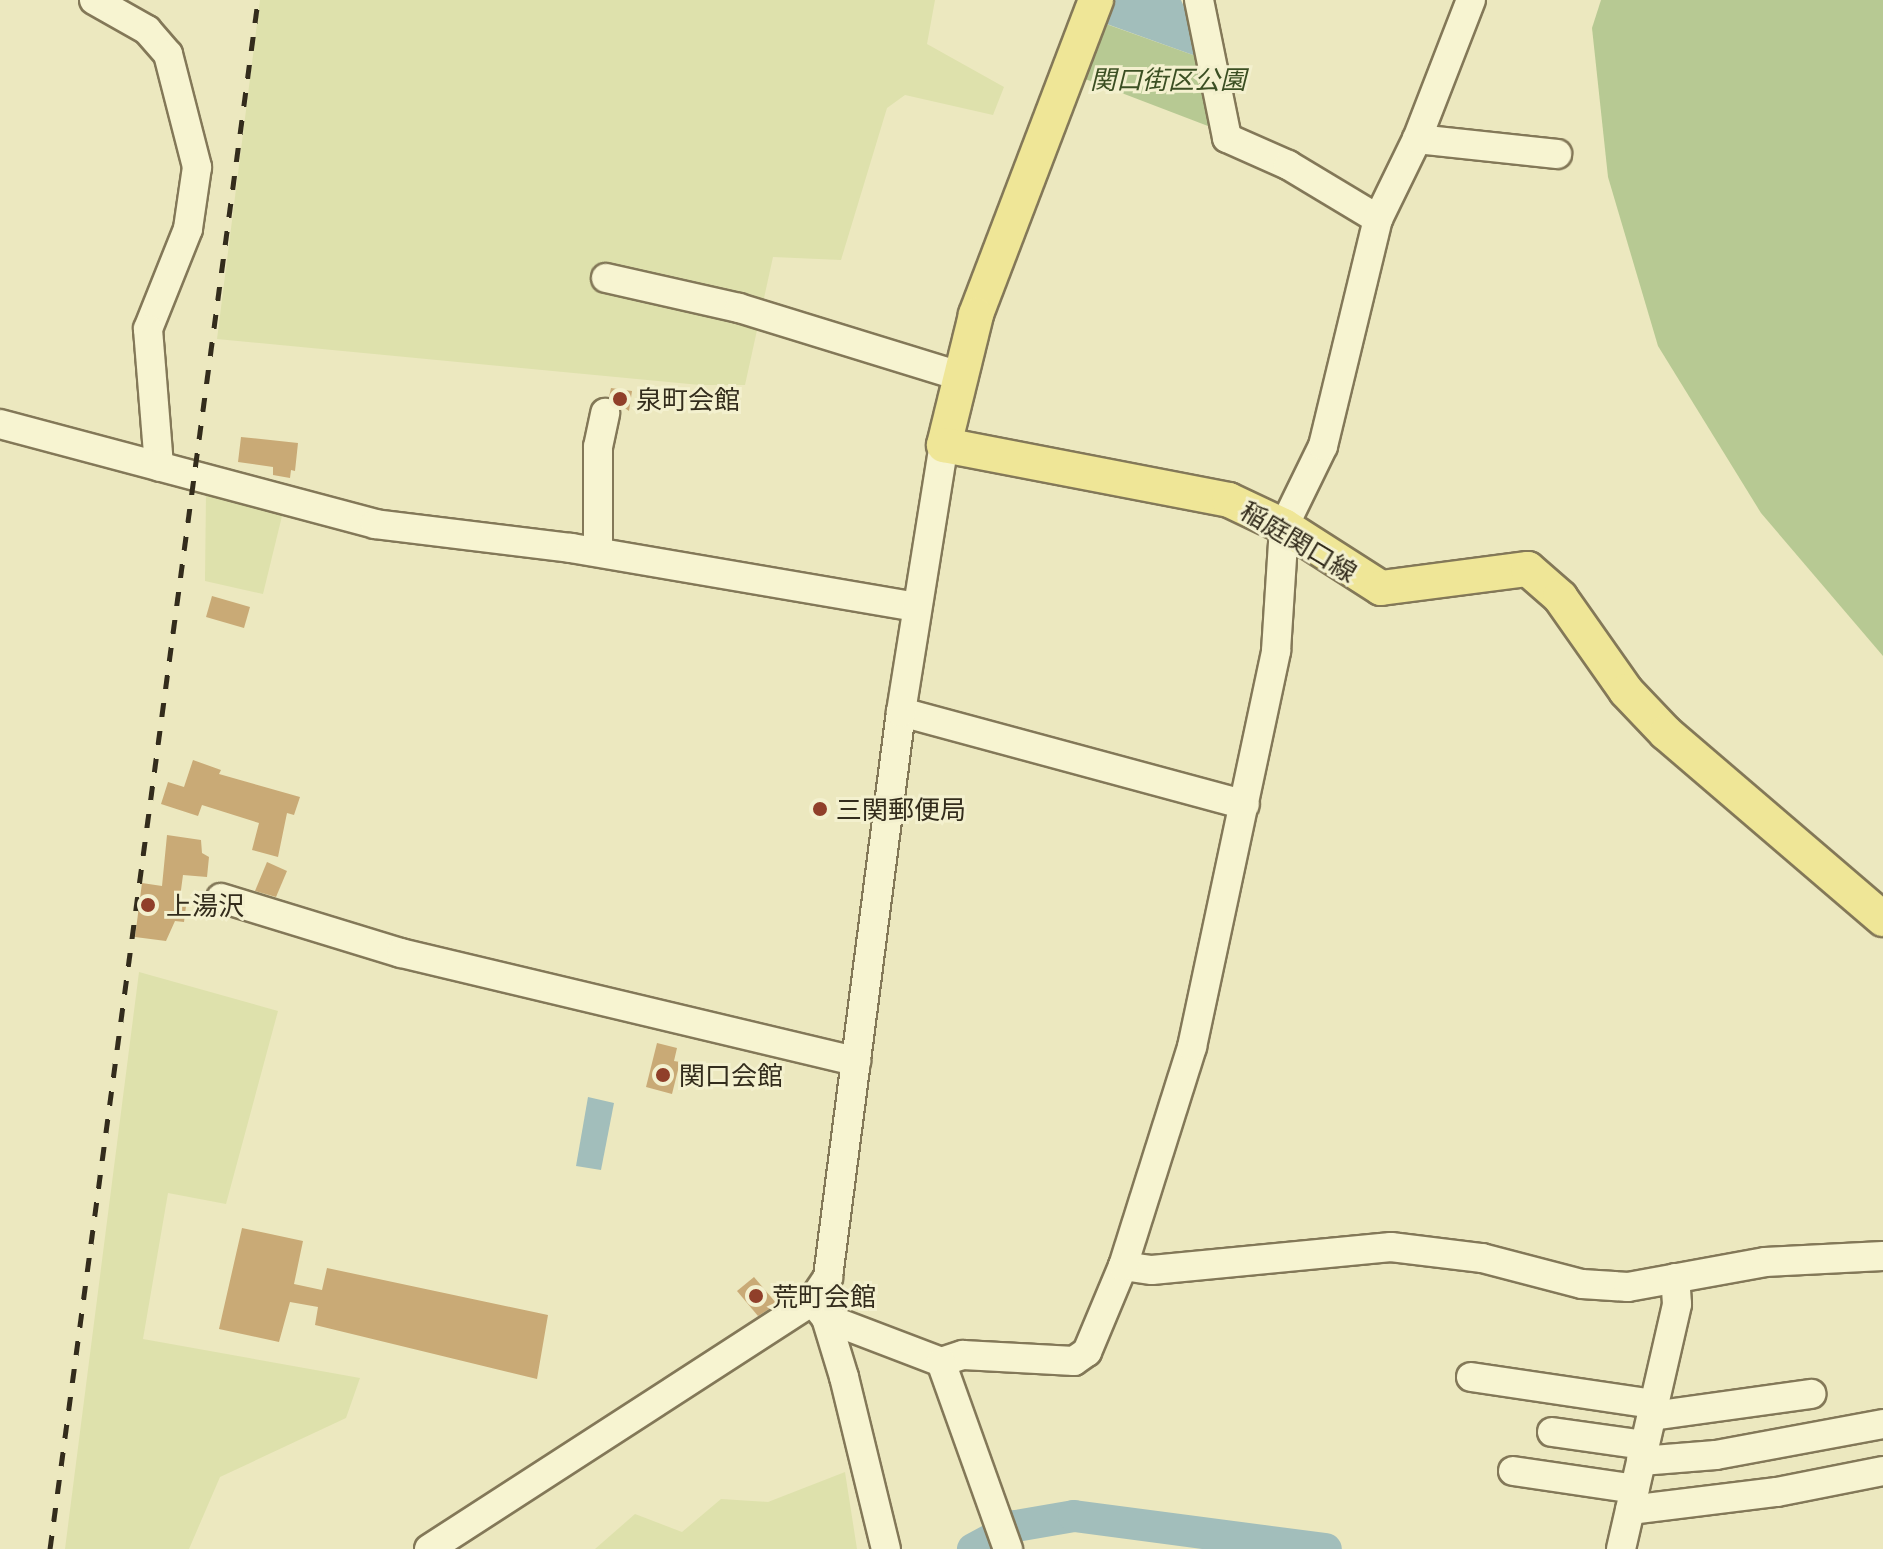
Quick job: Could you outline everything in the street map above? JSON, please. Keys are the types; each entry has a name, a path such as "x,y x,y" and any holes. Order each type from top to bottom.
{"main road":[{"path":"944,445 976,315 1096,0"},
{"name":"稲庭関口線","path":"944,445 1229,500 1284,526 1381,588 1423,586 1509,568 1528,569 1546,580 1626,691 1666,733 1883,919"}],"street":[{"path":"94,0 147,30 168,54 197,167 188,229 148,329 159,467"},
{"path":"1199,0 1227,138 1288,165 1378,219"},
{"path":"819,1310 941,1362 963,1355 1074,1361 1087,1352 1123,1266 1192,1047 1276,651 1284,526 1323,446 1378,219 1417,139 1471,0"},
{"path":"1417,139 1557,154"},
{"path":"606,278 739,308 960,376"},
{"path":"598,552 598,447 605,413"},
{"path":"0,424 375,524 598,552 915,607"},
{"path":"886,1549 819,1310 828,1277 915,607 944,445"},
{"path":"901,712 1245,805"},
{"path":"221,898 401,953 856,1061"},
{"path":"1123,1266 1152,1270 1391,1247 1482,1258 1582,1284 1628,1287 1765,1262 1883,1256"},
{"path":"1621,1549 1677,1304 1675,1278"},
{"path":"429,1549 819,1310"},
{"path":"941,1362 982,1488 1008,1549"},
{"path":"1471,1377 1653,1410 1811,1394"},
{"path":"1552,1432 1643,1453 1716,1455 1883,1424"},
{"path":"1513,1471 1632,1499 1777,1492 1883,1471"}],"green space":[{"path":"260,0 935,0 927,44 1004,87 993,115 905,95 887,108 841,260 773,257 745,385 700,385 217,339"},
{"path":"1601,0 1883,0 1883,656 1761,513 1658,346 1608,177 1592,28"},
{"name":"関口街区公園","path":"1092,19 1207,60 1221,131 1072,74"},
{"path":"206,492 268,506 282,516 263,594 205,581"},
{"path":"139,972 278,1011 226,1204 168,1193 143,1339 360,1378 346,1418 220,1477 189,1549 65,1549"},
{"path":"845,1472 857,1549 595,1549 635,1514 682,1532 721,1499 768,1502"}],"water":[{"path":"1113,0 1181,0 1207,60 1104,23"},
{"path":"588,1097 614,1103 601,1170 576,1166"}],"building":[{"name":"泉町会館","path":"611,388 632,391 629,411 609,397"},
{"path":"241,437 298,443 295,471 291,470 290,478 273,475 273,467 238,462"},
{"path":"212,596 250,607 244,628 206,617"},
{"path":"193,760 221,770 219,774 300,797 294,815 287,813 278,857 252,850 259,823 202,805 198,816 161,804 168,782 184,787"},
{"path":"167,835 201,840 202,853 209,857 207,877 183,875 179,905 186,906 184,922 175,921 166,941 135,937 142,883 162,886"},
{"path":"267,862 287,871 276,897 255,891"},
{"name":"関口会館","path":"657,1043 677,1048 674,1061 680,1062 672,1094 646,1087"},
{"path":"242,1228 303,1241 294,1284 322,1290 327,1268 548,1315 537,1379 315,1325 318,1307 290,1302 279,1342 219,1329"},
{"name":"荒町会館","path":"754,1277 777,1304 758,1316 737,1291"}],"waterway":[{"path":"973,1549 1016,1526 1074,1516 1326,1549"}],"railway":[{"path":"50,1549 258,0"}],"place":[{"name":"泉町会館","path":"620,399"},
{"name":"三関郵便局","path":"820,809"},
{"name":"上湯沢","path":"148,905"},
{"name":"関口会館","path":"663,1075"},
{"name":"荒町会館","path":"756,1296"}]}
